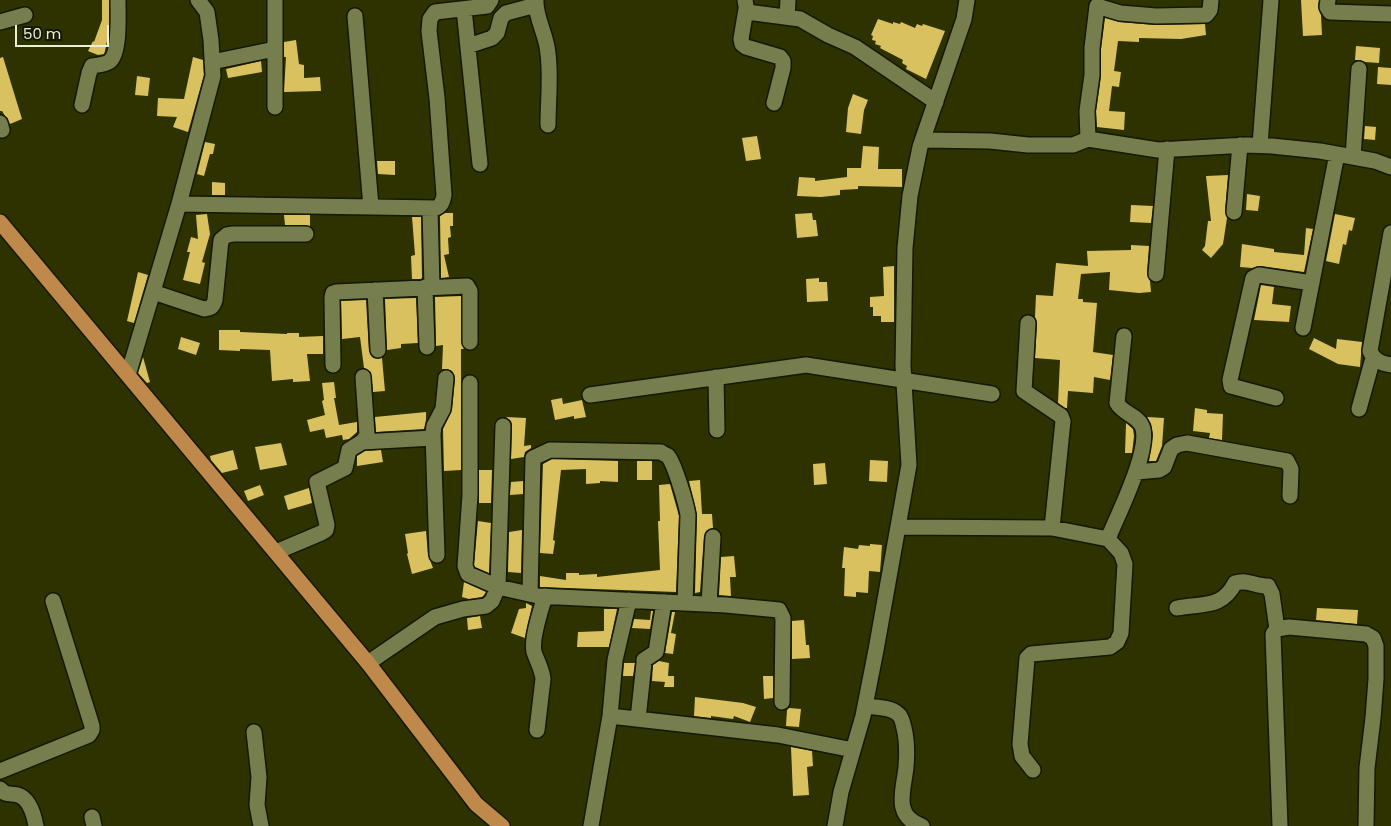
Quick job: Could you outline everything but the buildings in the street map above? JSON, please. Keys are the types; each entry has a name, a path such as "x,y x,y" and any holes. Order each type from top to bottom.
{"main road":[{"path":"0,222 368,663 476,804 502,826"}],"street":[{"path":"82,105 92,66 110,62 112,59 117,39 118,0"},
{"path":"128,375 178,204 212,76 212,40 207,12 198,0"},
{"path":"275,0 275,107"},
{"path":"178,204 436,208 442,204 444,195 437,98 429,31 430,19 435,12 487,6 491,0"},
{"path":"787,18 788,0"},
{"path":"835,826 841,792 865,706 909,465 904,381 905,248 910,196 923,140 964,20 966,0"},
{"path":"1088,139 1087,111 1092,75 1092,48 1097,3 1120,13 1156,16 1206,15 1210,10 1211,0"},
{"path":"1260,145 1271,0"},
{"path":"1328,0 1330,12 1391,14"},
{"path":"468,46 492,38 497,33 501,18 506,13 536,2 538,16 546,36 548,54 548,125"},
{"path":"746,4 747,12 800,19 828,35 855,47 936,102"},
{"path":"746,4 742,44 746,47 780,57 783,62 774,103"},
{"path":"464,9 480,164"},
{"path":"0,22 25,16"},
{"path":"355,16 371,207"},
{"path":"212,62 275,49"},
{"path":"1353,157 1359,69"},
{"path":"923,140 1073,145 1088,139 1158,150 1260,145 1320,151 1375,161 1391,167"},
{"path":"1234,212 1240,145"},
{"path":"1156,274 1167,149"},
{"path":"1304,328 1336,154"},
{"path":"427,347 430,208"},
{"path":"1391,233 1370,351 1373,358 1377,361 1391,365"},
{"path":"152,292 204,309 210,308 215,300 221,240 223,237 233,234 306,234"},
{"path":"1276,398 1231,386 1230,380 1253,278 1259,275 1312,283"},
{"path":"333,365 333,293 464,285 469,288 470,342"},
{"path":"375,290 378,350"},
{"path":"1028,323 1024,391 1061,416 1063,421 1052,528"},
{"path":"1108,538 1136,472 1141,456 1143,431 1137,419 1119,407 1116,397 1124,336"},
{"path":"1359,409 1373,358"},
{"path":"590,395 806,365 992,394"},
{"path":"276,552 326,530 327,525 317,482 346,468 349,450 362,442 367,434 364,377"},
{"path":"437,555 433,438 434,426 443,409 446,378"},
{"path":"716,378 716,430"},
{"path":"470,383 470,495 465,566 468,574 498,587 537,595 710,604 779,610 783,618 782,702"},
{"path":"368,663 435,618 463,609 486,606 492,601 498,587 503,426"},
{"path":"362,442 433,438"},
{"path":"1136,472 1158,470 1164,467 1171,449 1177,445 1187,443 1287,461 1292,469 1290,496"},
{"path":"537,730 543,679 534,652 537,595 533,458 550,450 661,452 667,456 688,515 685,603"},
{"path":"898,527 1052,528 1108,538 1121,553 1125,564 1122,634 1118,642 1110,647 1031,654 1027,658 1020,744 1022,756 1032,770"},
{"path":"710,604 713,537"},
{"path":"1177,608 1220,601 1231,591 1235,583 1244,580 1259,586 1268,586 1272,594 1277,629"},
{"path":"591,826 610,716 616,660 629,600"},
{"path":"0,771 89,734 92,730 52,601"},
{"path":"638,719 644,660 656,652 664,602"},
{"path":"1280,826 1273,634 1277,629 1289,627 1366,634 1373,638 1376,646 1376,679 1367,768 1366,826"},
{"path":"865,706 892,711 899,714 902,720 905,734 906,766 902,797 904,811 910,820 922,826"},
{"path":"610,716 778,735 853,750"},
{"path":"254,732 259,777 257,806 261,826"},
{"path":"0,789 5,794 17,795 23,798 29,805 36,826"}]}
